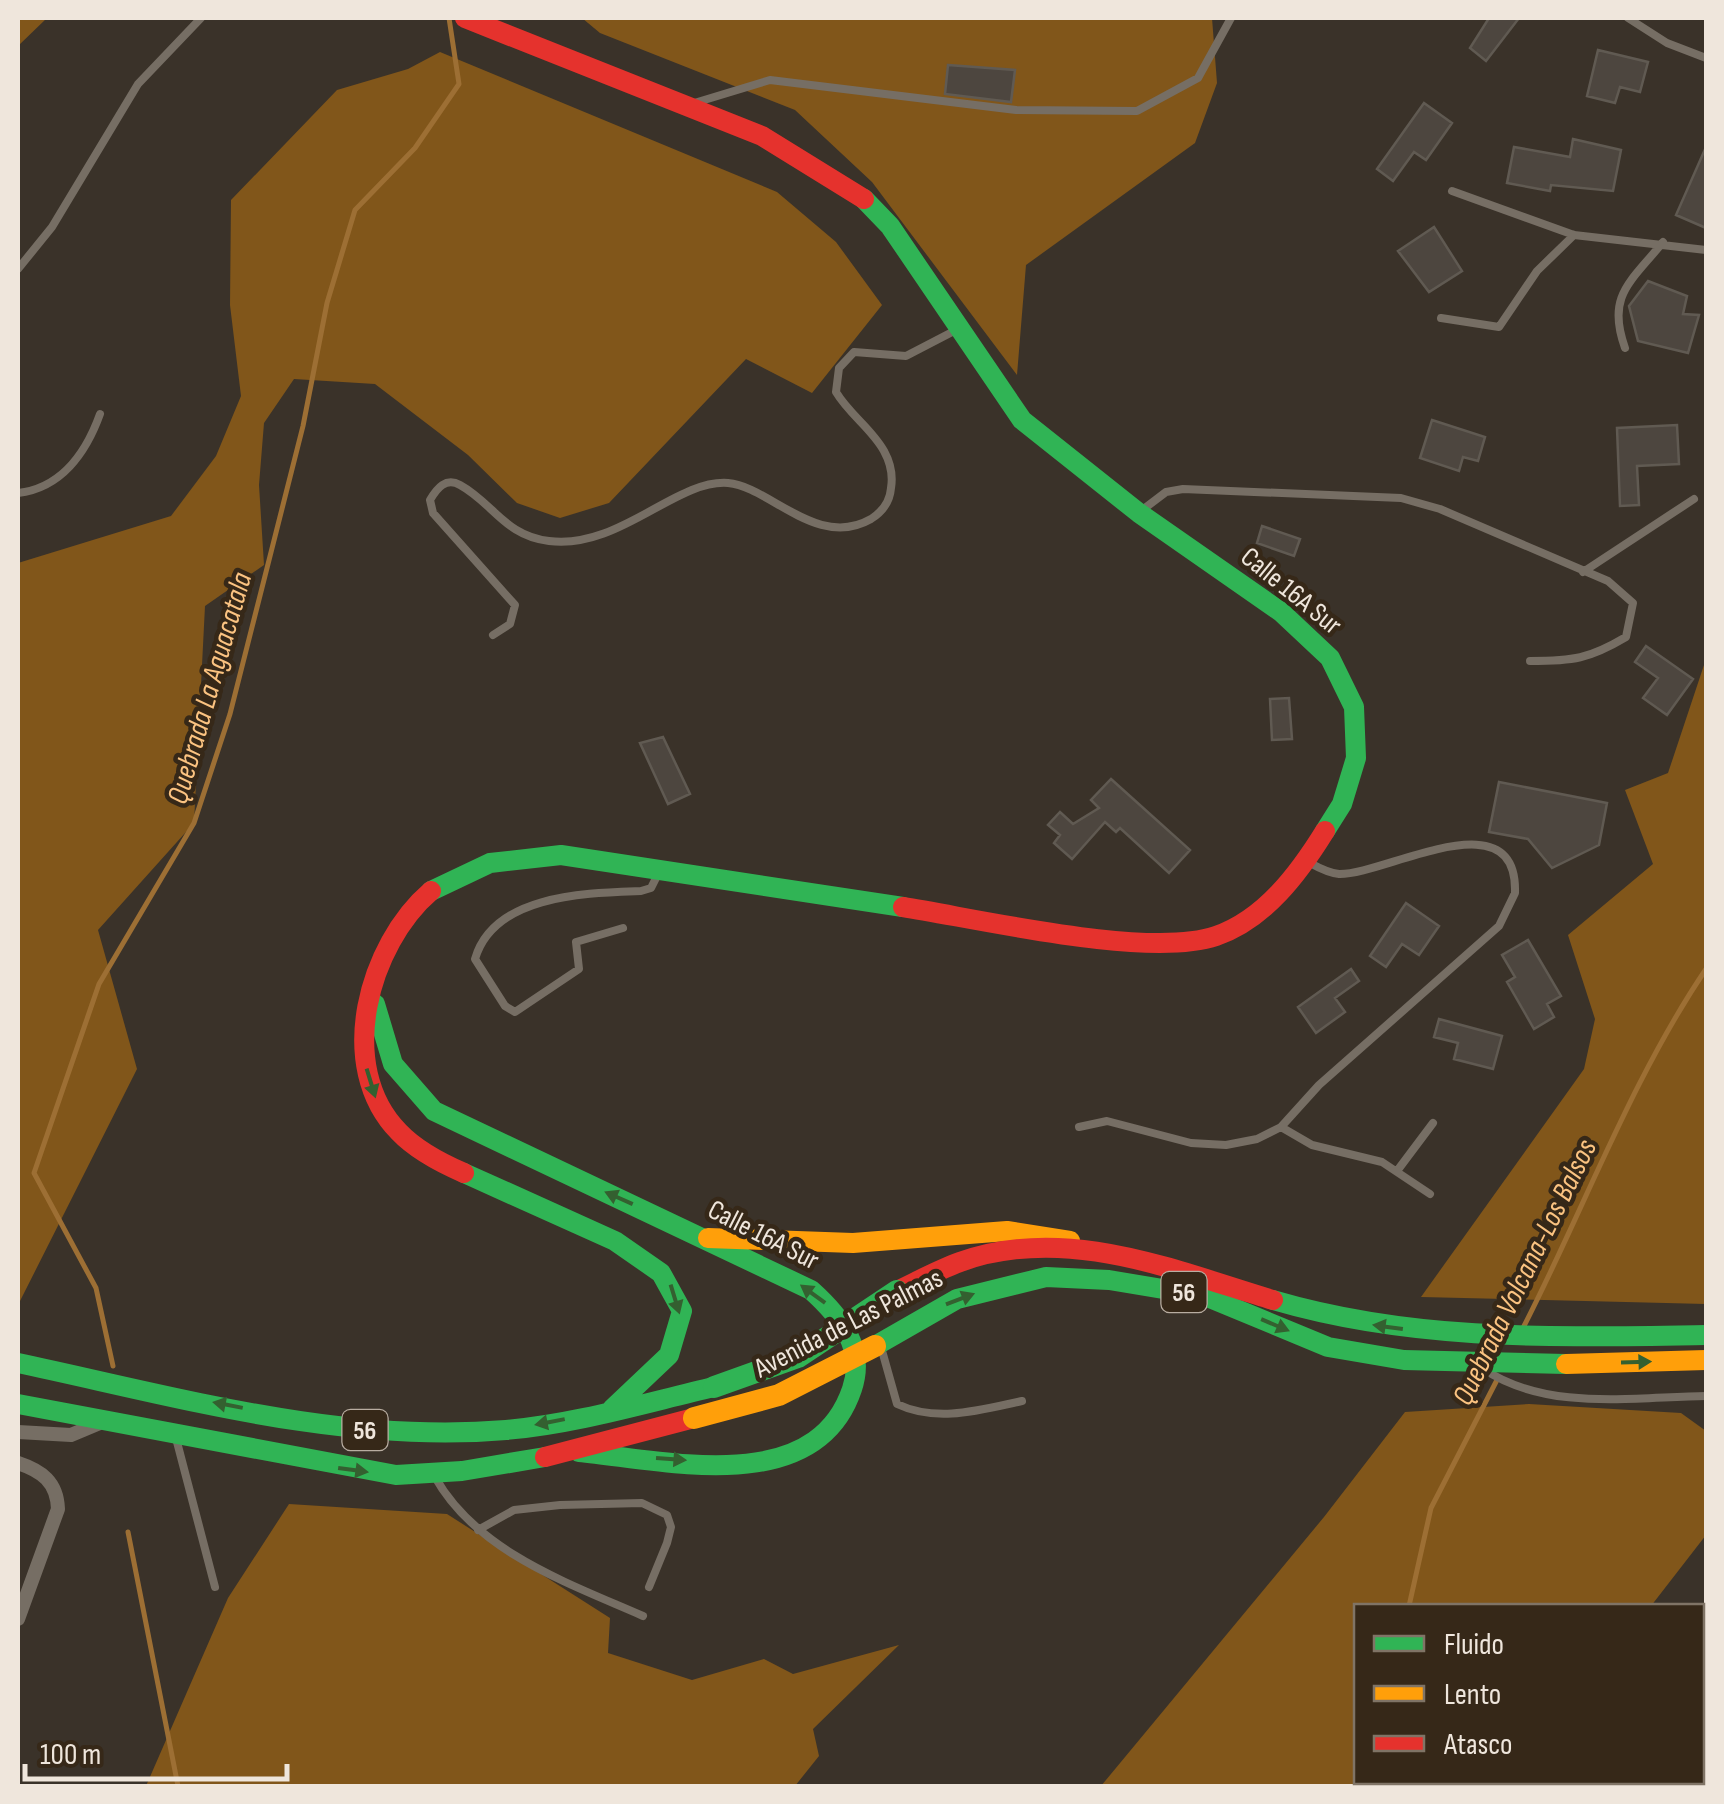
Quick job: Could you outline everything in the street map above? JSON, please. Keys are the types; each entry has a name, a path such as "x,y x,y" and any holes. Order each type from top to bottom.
{"main road":[{"name":"Calle 16A Sur","path":"476,22 762,136 854,189 890,226 1022,420 1139,513 1313,638 1344,678 1356,721 1356,758 1342,804 1307,862 1272,900 1240,925 1214,937 1156,945 561,855 521,855 462,870 417,903 400,923 372,987 364,1028 368,1076 379,1108 400,1135 434,1160 616,1240 644,1256 670,1282 681,1321 673,1352 662,1370 612,1409"},
{"name":"Calle 16A Sur","path":"372,987 388,1059 412,1094 434,1110 811,1290 840,1318 855,1350 856,1368 840,1412 816,1442 776,1460 710,1461 574,1452"},
{"path":"708,1238 764,1244 881,1242 1002,1229 1055,1236 1092,1249"},
{"name":"Avenida de Las Palmas","path":"18,1364 368,1430 506,1430 714,1387 798,1357 897,1291 972,1258 1048,1248 1133,1254 1315,1313 1376,1326 1484,1336 1706,1335"},
{"name":"Avenida de Las Palmas","path":"29,1406 355,1471 433,1473 574,1452 779,1395 957,1299 1046,1277 1110,1280 1205,1296 1328,1347 1404,1360 1492,1371 1566,1364 1706,1360"}],"street":[{"path":"29,1406 36,1435"},
{"path":"18,1432 71,1435 103,1422"},
{"path":"18,1462 36,1468 49,1480 57,1493 58,1509 18,1619"}],"lane":[{"path":"18,268 52,227 138,84 201,18"},
{"path":"687,106 698,99 770,80 1016,110 1137,112 1198,78 1232,18"},
{"path":"1628,18 1667,43 1706,58"},
{"path":"1452,192 1574,235 1663,242 1706,250"},
{"path":"1441,318 1499,327 1537,271 1574,235"},
{"path":"1625,348 1615,310 1621,294 1663,242"},
{"path":"493,636 510,624 515,605 433,513 430,500 438,487 448,482 460,485 494,516 525,536 550,542 598,538 715,484 745,488 778,508 809,520 849,526 864,522 876,515 890,494 890,466 884,452 836,392 839,368 854,352 906,356 958,329"},
{"path":"18,493 64,473 92,437 100,414"},
{"path":"1139,513 1166,492 1183,490 1401,498 1440,508 1608,581 1634,603 1626,637 1580,660 1530,661"},
{"path":"1582,572 1694,499"},
{"path":"1079,1127 1108,1121 1191,1142 1226,1145 1257,1139 1281,1127 1319,1086 1499,926 1516,893 1507,860 1498,852 1473,844 1340,874 1307,862"},
{"path":"623,928 576,942 579,969 515,1012 505,1006 475,959 479,945 528,906 588,892 641,891 651,888 658,872"},
{"path":"1397,1170 1432,1123"},
{"path":"1281,1127 1312,1144 1397,1170 1430,1194"},
{"path":"878,1344 897,1404 915,1412 946,1414 1022,1401"},
{"path":"1492,1371 1544,1394 1706,1396"},
{"path":"176,1438 215,1587"},
{"path":"433,1473 450,1503 478,1530 557,1578 643,1616"},
{"path":"478,1530 514,1510 642,1504 667,1515 671,1527 648,1588"}],"shaded area":[{"path":"18,18 47,18 18,46"},
{"path":"582,18 1212,18 1217,83 1195,143 1026,265 1017,375 872,182 795,110 600,33"},
{"path":"440,52 777,192 836,242 882,305 812,393 746,359 609,503 560,518 517,503 468,455 375,384 294,379 264,423 259,485 264,565 205,606 194,823 98,930 137,1069 18,1305 18,563 171,516 216,456 241,396 230,305 231,200 337,90 408,69"},
{"path":"1706,659 1706,1304 1421,1297 1584,1069 1595,1019 1568,935 1653,864 1625,790 1668,773"},
{"path":"1529,1404 1681,1413 1706,1431 1706,1535 1653,1604 1354,1604 1354,1784 1704,1784 1706,1731 1706,1786 1101,1786 1324,1517 1405,1412"},
{"path":"289,1504 447,1514 610,1618 608,1653 692,1680 764,1659 793,1674 899,1645 813,1729 819,1756 795,1786 146,1786 228,1598"}],"building":[{"path":"1489,18 1519,18 1486,61 1470,48"},
{"path":"1598,50 1648,62 1640,92 1620,87 1615,103 1587,96"},
{"path":"948,65 1015,70 1011,102 945,94"},
{"path":"1424,103 1452,123 1426,160 1414,152 1393,181 1377,169"},
{"path":"1573,139 1621,150 1613,191 1551,185 1550,191 1507,183 1514,147 1570,157"},
{"path":"1706,147 1706,228 1676,215"},
{"path":"1434,227 1462,271 1429,292 1398,251"},
{"path":"1648,281 1687,296 1683,314 1699,315 1688,353 1638,341 1629,306"},
{"path":"1432,420 1485,437 1478,461 1463,457 1459,471 1420,458"},
{"path":"1677,425 1679,464 1637,466 1639,505 1620,506 1617,428"},
{"path":"1262,526 1300,539 1294,556 1257,543"},
{"path":"1646,646 1693,679 1667,715 1643,698 1658,678 1635,662"},
{"path":"1289,698 1292,739 1272,740 1270,699"},
{"path":"663,737 690,794 668,804 640,743"},
{"path":"1111,779 1190,850 1169,873 1120,828 1116,832 1105,822 1072,859 1054,843 1060,835 1048,825 1060,812 1073,824 1099,808 1091,800"},
{"path":"1499,782 1607,803 1599,845 1552,868 1528,839 1489,832"},
{"path":"1406,903 1439,926 1419,955 1402,944 1386,967 1370,956"},
{"path":"1528,940 1561,996 1547,1004 1554,1017 1534,1029 1507,982 1515,977 1502,955"},
{"path":"1351,969 1359,981 1335,998 1345,1012 1316,1033 1298,1007"},
{"path":"1439,1019 1502,1036 1493,1069 1454,1059 1458,1043 1434,1037"}],"waterway":[{"name":"Quebrada La Aguacatala","path":"113,1366 96,1288 34,1173 99,984 194,823 230,714 303,426 327,303 355,210 415,148 459,84 449,18"},
{"name":"Quebrada Volcana-Los Balsos","path":"1523,1328 1631,1100 1706,969"},
{"name":"Quebrada Volcana-Los Balsos","path":"1409,1604 1431,1508 1498,1378"},
{"name":"Quebrada La Aguacatala","path":"128,1532 178,1786"}],"traffic: fast":[{"path":"864,199 890,226 1022,420 1139,513 1281,612 1330,658 1354,707 1356,758 1342,804 1325,831"},
{"path":"431,891 490,863 561,855 903,907"},
{"path":"375,1004 393,1064 434,1111 811,1290 848,1334 856,1360 852,1389 833,1424 806,1446 772,1459 734,1465 693,1465 579,1452"},
{"path":"464,1173 615,1241 661,1273 682,1311 669,1355 612,1409"},
{"path":"875,1346 957,1299 1046,1277 1109,1280 1205,1296 1328,1347 1404,1360 1566,1364"},
{"path":"714,1387 798,1357 897,1291"},
{"path":"1273,1300 1327,1314 1434,1330 1542,1336 1706,1335"},
{"path":"18,1363 260,1414 321,1424 444,1433 558,1423 714,1387"},
{"path":"18,1404 396,1475 462,1471 545,1457"}],"traffic: slow":[{"path":"708,1238 853,1243 1007,1231 1070,1241"},
{"path":"694,1418 779,1395 875,1346"},
{"path":"1566,1364 1706,1360"}],"traffic: jam":[{"path":"465,18 762,136 864,199"},
{"path":"903,907 1063,935 1150,943 1186,942 1216,936 1250,918 1292,878 1325,831"},
{"path":"431,891 409,914 376,973 364,1041 368,1074 379,1105 399,1132 413,1145 464,1173"},
{"path":"897,1291 960,1262 999,1251 1039,1248 1079,1249 1118,1256 1273,1300"},
{"path":"545,1457 694,1418"}]}
